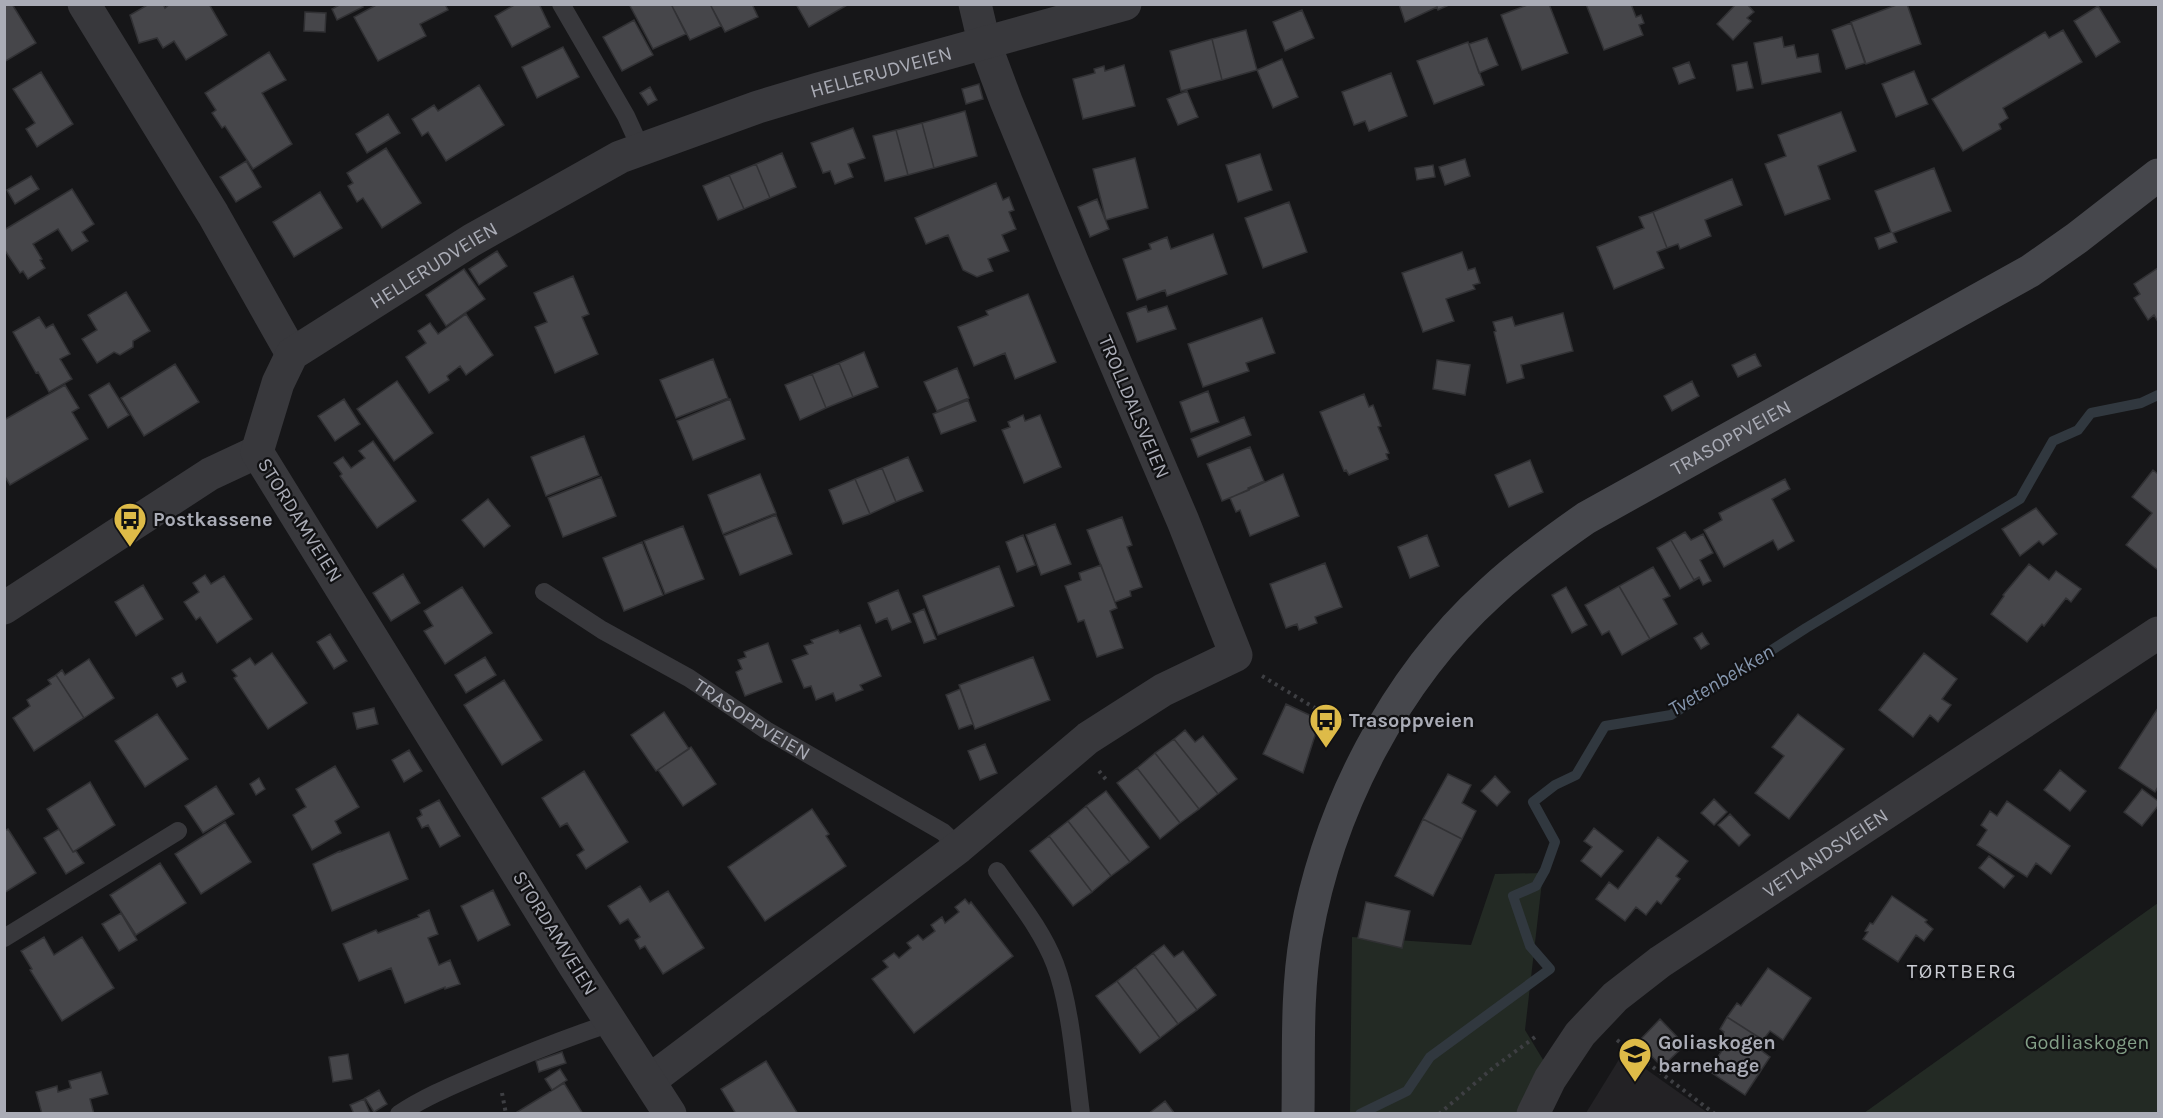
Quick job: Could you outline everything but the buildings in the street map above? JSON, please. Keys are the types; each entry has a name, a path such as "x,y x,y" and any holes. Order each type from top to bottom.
{"main road":[{"name":"TRASOPPVEIEN","path":"1298,1113 1301,988 1312,904 1323,861 1341,813 1377,738 1405,693 1455,629 1488,595 1553,541 1586,518 2030,271 2158,175"}],"street":[{"path":"84,4 213,214 292,354"},
{"name":"TROLLDALSVEIEN","path":"975,4 984,42 1006,102 1183,520 1236,655"},
{"name":"HELLERUDVEIEN","path":"292,354 472,240 620,157 758,107 1125,4"},
{"name":"STORDAMVEIEN","path":"292,354 278,383 257,452 611,1023 670,1113"},
{"path":"4,608 210,474 257,452"},
{"name":"VETLANDSVEIEN","path":"1533,1113 1550,1079 1586,1027 1615,997 1660,962 2158,633"},
{"path":"649,1081 958,847 1088,738 1163,690 1236,655"}],"lane":[{"path":"561,4 626,116 641,149"},
{"name":"TRASOPPVEIEN","path":"544,592 602,630 689,678 724,704 766,730 943,832 958,847"},
{"path":"4,938 178,831"},
{"path":"997,871 1044,942 1055,963 1063,987 1081,1113"},
{"path":"399,1113 416,1103 519,1057 567,1037 611,1023"}],"path":[{"path":"1236,655 1283,690 1377,738"},
{"path":"1439,1113 1536,1035 1586,1027 1715,1113"}],"shaded area":[{"name":"Goliaskogen barnehage","path":"1623,1053 1708,1113 1586,1113"}],"green space":[{"path":"1543,873 1525,1030 1545,1063 1517,1113 1350,1114 1352,937 1471,945 1495,874"},
{"name":"Godliaskogen","path":"2158,903 2158,1113 1864,1113"}],"waterway":[{"name":"Tvetenbekken","path":"1360,1114 1407,1091 1430,1057 1550,969 1530,946 1513,896 1536,886 1545,870 1555,842 1533,802 1555,785 1576,775 1605,726 1671,715 1806,628 2020,499 2053,441 2078,430 2091,413 2141,403 2158,395"}],"place":[{"name":"Postkassene","path":"130,548"},
{"name":"Trasoppveien","path":"1326,749"},
{"name":"Goliaskogen barnehage","path":"1635,1083"}],"district":[{"name":"TØRTBERG","path":"1962,971"}]}
